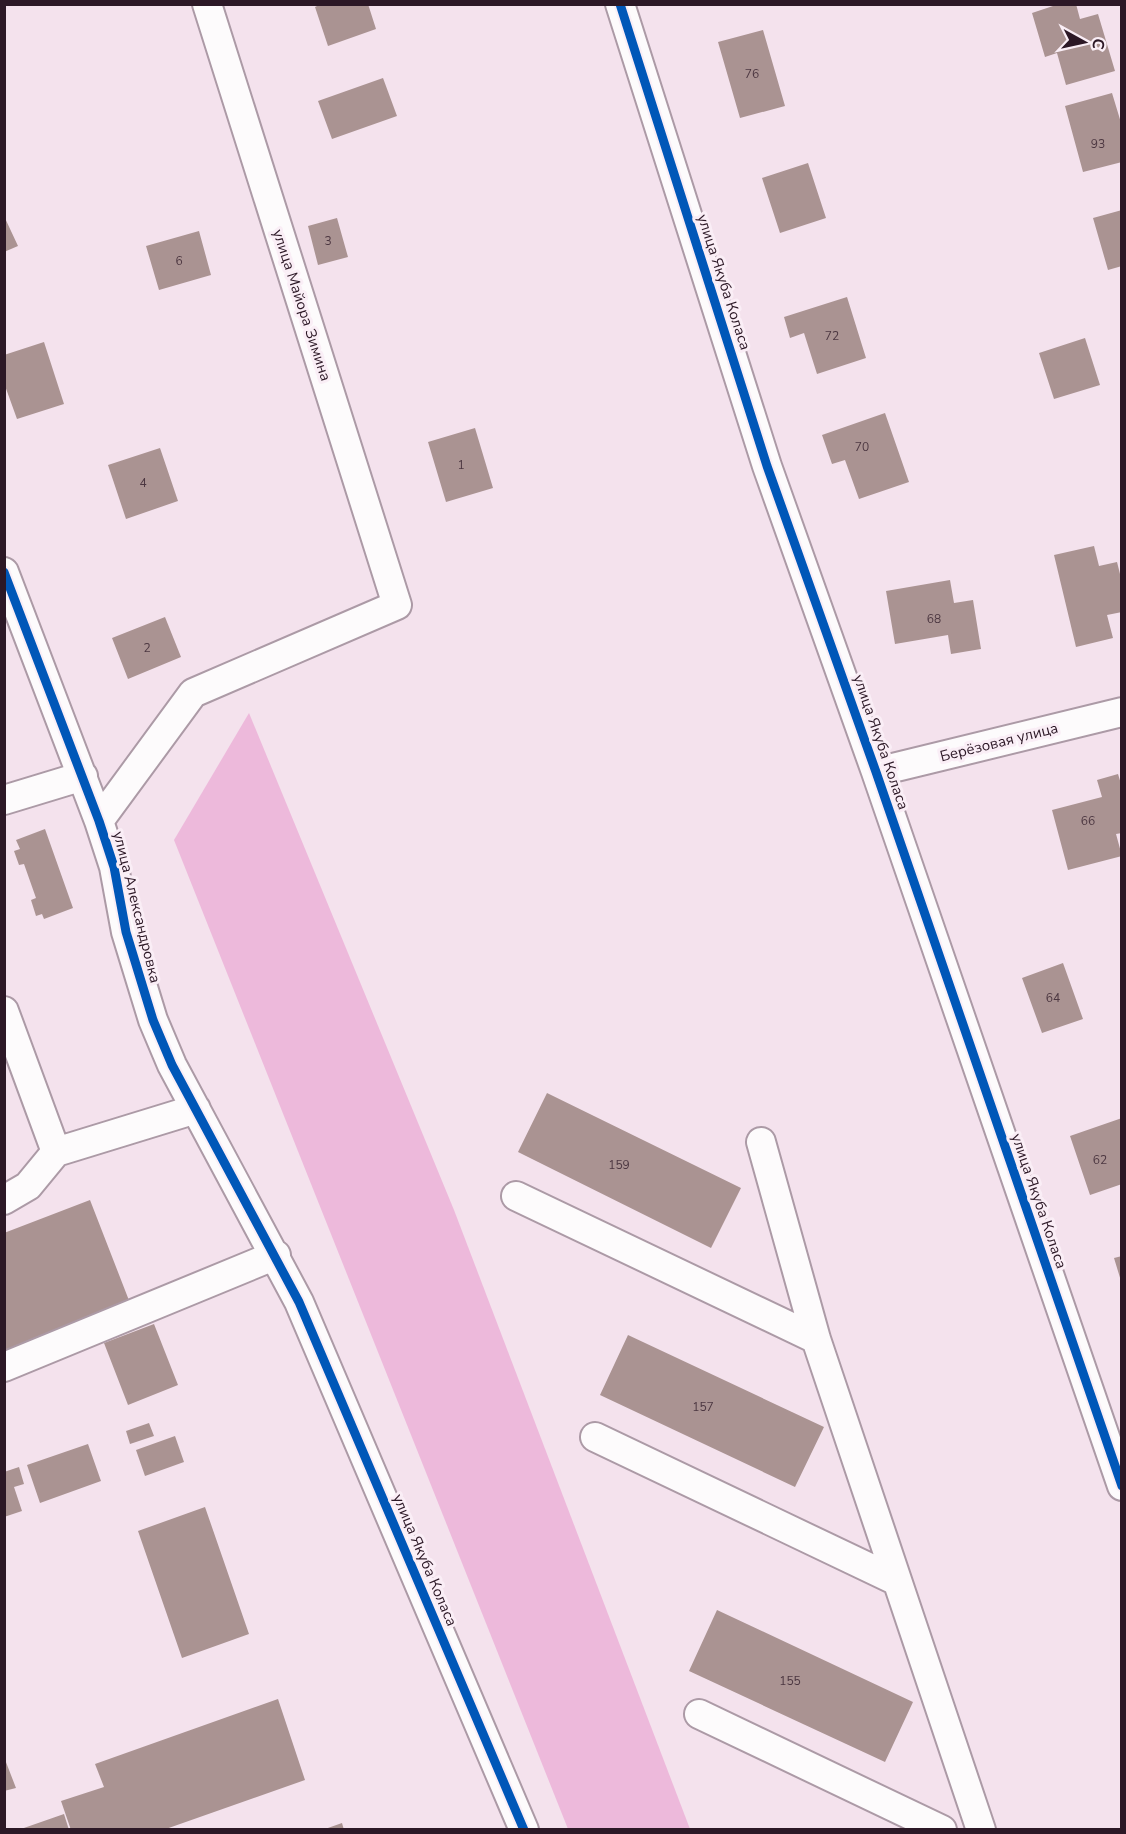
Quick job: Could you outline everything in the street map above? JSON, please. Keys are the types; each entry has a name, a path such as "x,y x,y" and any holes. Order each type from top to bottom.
{"street":[{"name":"улица Майора Зимина","path":"99,822 193,693 397,605 207,4"},
{"name":"улица Якуба Коласа","path":"620,4 766,466 876,772 1122,1486"},
{"name":"улица Александровка","path":"4,572 99,822 114,867 126,932 142,988 172,1065 276,1255 299,1302"},
{"name":"Берёзовая улица","path":"876,772 1122,712"},
{"path":"4,800 83,776"},
{"path":"4,1011 56,1152"},
{"path":"4,1200 28,1186 56,1152 196,1109"},
{"path":"761,1142 816,1339 981,1830"},
{"path":"516,1196 816,1339"},
{"path":"4,1367 276,1255"},
{"name":"улица Якуба Коласа","path":"299,1302 524,1830"},
{"path":"596,1437 897,1581"},
{"path":"699,1714 942,1830"}],"shaded area":[{"path":"249,713 454,1210 690,1829 568,1829 174,840"}],"building":[{"path":"321,4 368,4 376,29 328,46 315,7"},
{"path":"1059,4 1076,4 1080,19 1098,14 1115,71 1066,85 1057,53 1045,57 1032,13"},
{"path":"763,30 785,106 740,118 718,42"},
{"path":"383,78 397,116 332,139 318,101"},
{"path":"1112,93 1122,126 1122,162 1083,172 1065,106"},
{"path":"808,163 826,218 780,233 762,178"},
{"path":"1122,210 1122,266 1108,270 1093,218"},
{"path":"4,216 18,246 4,252"},
{"path":"337,218 348,257 318,265 308,226"},
{"path":"199,231 211,275 159,290 146,246"},
{"path":"847,297 866,358 817,374 804,333 790,338 784,317"},
{"path":"1085,338 1100,385 1054,399 1039,353"},
{"path":"44,342 64,404 17,419 4,383 4,355"},
{"path":"885,413 909,482 859,499 845,460 832,464 822,435"},
{"path":"475,428 493,488 446,502 428,442"},
{"path":"160,448 178,501 126,519 108,465"},
{"path":"1094,546 1099,566 1117,562 1122,582 1122,612 1107,615 1113,638 1076,647 1054,555"},
{"path":"950,580 954,603 973,600 981,649 951,654 948,635 895,644 886,591"},
{"path":"165,617 181,657 128,679 112,638"},
{"path":"1118,774 1122,787 1122,833 1116,834 1122,856 1068,870 1052,810 1102,797 1097,780"},
{"path":"45,829 73,908 44,919 42,914 36,916 31,900 36,898 24,864 19,865 14,851 20,849 16,840"},
{"path":"1063,963 1083,1019 1042,1033 1022,978"},
{"path":"547,1093 741,1188 711,1248 518,1152"},
{"path":"1122,1118 1122,1184 1090,1195 1070,1136"},
{"path":"90,1200 130,1303 4,1351 4,1233"},
{"path":"1122,1256 1122,1281 1121,1281 1114,1258"},
{"path":"154,1324 178,1385 128,1405 104,1343"},
{"path":"628,1335 824,1427 795,1487 600,1395"},
{"path":"149,1423 154,1436 130,1444 126,1431"},
{"path":"175,1436 184,1462 145,1476 136,1450"},
{"path":"88,1444 101,1481 40,1503 27,1465"},
{"path":"19,1467 24,1484 14,1487 22,1511 4,1517 4,1472"},
{"path":"205,1507 249,1634 182,1658 138,1531"},
{"path":"717,1610 913,1702 885,1762 689,1671"},
{"path":"278,1699 305,1780 163,1830 71,1830 61,1801 104,1787 95,1764"},
{"path":"4,1757 16,1788 4,1791"},
{"path":"64,1814 69,1830 21,1830 21,1829"},
{"path":"342,1823 344,1830 325,1830 325,1829"}],"cycle path":[{"path":"620,4 767,466 876,772 1122,1486"},
{"path":"4,572 99,821 114,867 126,932 153,1020 172,1065 299,1302 524,1830"}]}
